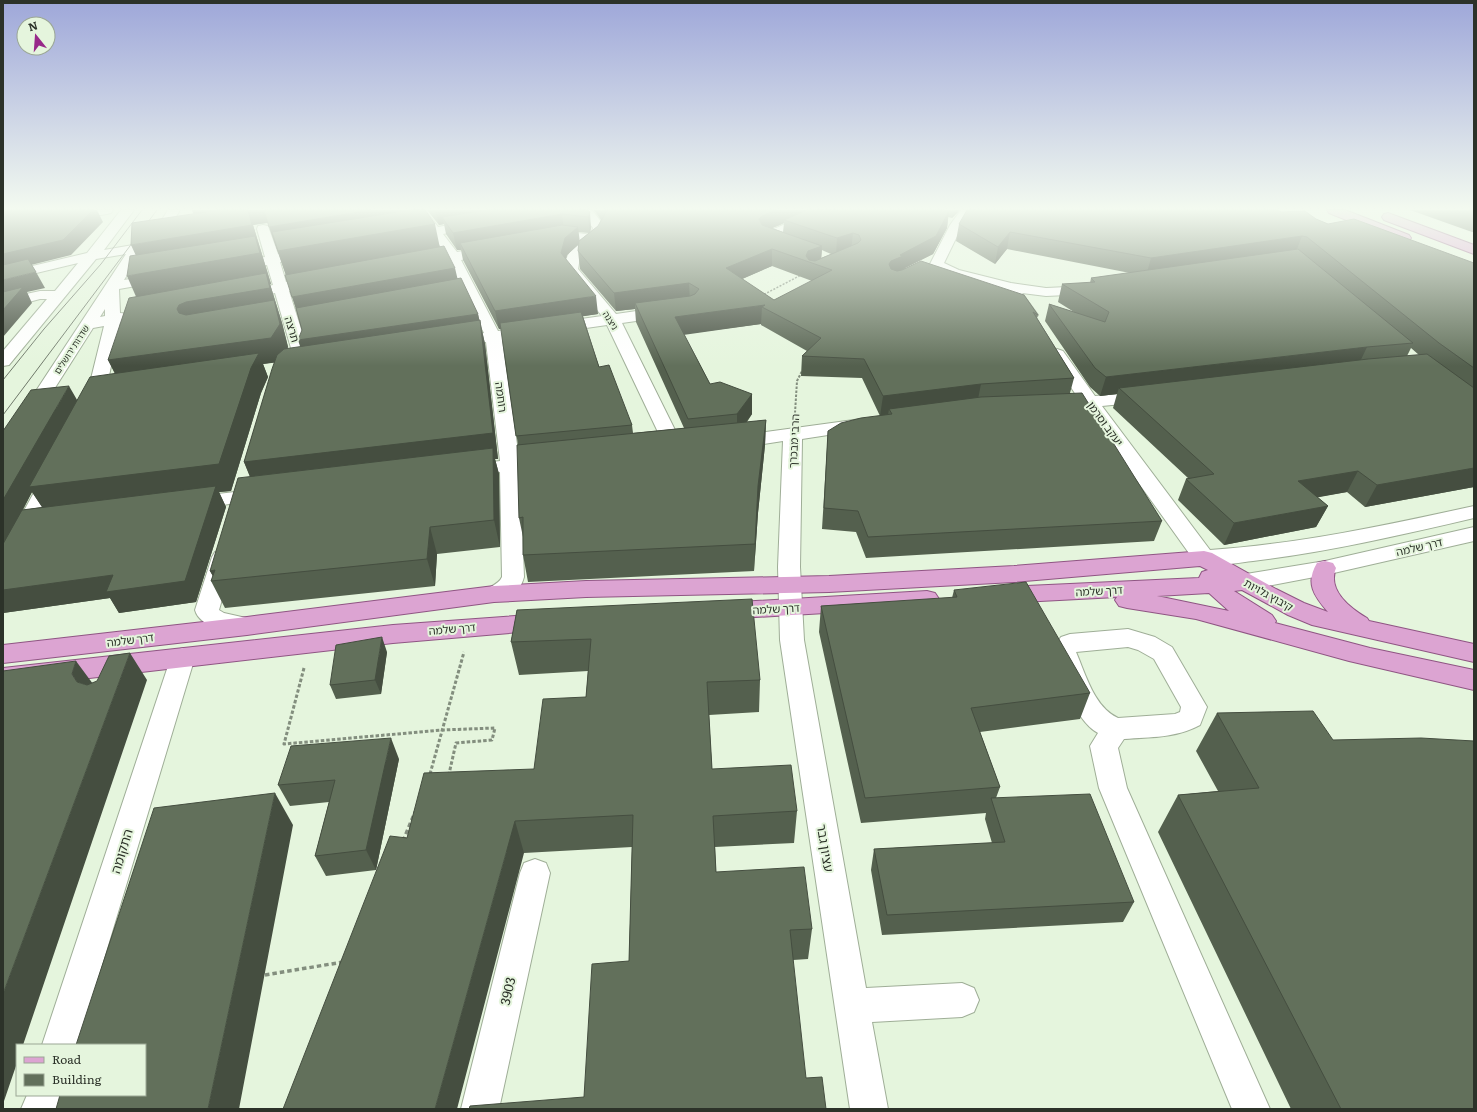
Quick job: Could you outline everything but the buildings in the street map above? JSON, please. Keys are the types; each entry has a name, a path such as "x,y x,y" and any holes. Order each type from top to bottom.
{"main road":[{"name":"קיבוץ גלויות","path":"1204,558 1296,610 1320,619 1474,653"},
{"path":"1204,558 1207,572 1214,585 1232,602 1276,627 1309,641"},
{"name":"דרך שלמה","path":"697,612 791,596 1014,574 1204,558"},
{"path":"1325,568 1322,572 1323,585 1330,599 1338,609 1356,623 1380,633"},
{"name":"דרך שלמה","path":"3,654 247,626 494,594 586,589 791,596 1026,594 1214,585 1246,582"},
{"path":"1026,594 1151,602 1199,610 1309,641 1474,680"},
{"name":"דרך שלמה","path":"3,678 471,626 564,620"}],"street":[{"path":"3,277 67,262"},
{"path":"5,353 87,262"},
{"name":"שדרות ירושלים","path":"3,449 37,402 128,262"},
{"path":"219,268 255,262"},
{"name":"תרצה","path":"269,378 277,378 296,357 299,348 273,262"},
{"path":"411,264 424,262"},
{"name":"רוחמה","path":"454,262 462,290 493,336 510,465 513,577 512,583 508,587 494,594"},
{"name":"ניצנה","path":"572,262 571,269 612,320 666,430 673,448"},
{"path":"923,270 937,264 954,273 1011,287 1046,292 1080,291 1103,288"},
{"path":"81,422 103,394 113,319 112,286 173,276"},
{"path":"228,298 333,278"},
{"name":"יעקב וסרמן","path":"1011,287 1091,404 1204,558"},
{"path":"3,304 44,294 55,295 54,300"},
{"path":"440,344 675,311"},
{"path":"87,324 136,315"},
{"path":"286,368 307,365"},
{"path":"1045,406 1091,404 1160,395"},
{"path":"718,444 876,423"},
{"name":"הרבי מבכרך","path":"791,596 790,559 793,435"},
{"path":"452,472 566,459"},
{"path":"3,568 60,462"},
{"path":"170,506 244,490 278,493"},
{"path":"235,516 244,490"},
{"name":"דרך שלמה","path":"1204,558 1273,553 1334,542 1474,512"},
{"path":"27,523 51,520"},
{"name":"דרך שלמה","path":"1246,582 1325,568 1474,534"},
{"path":"229,538 207,610 208,614 217,620 247,626"},
{"name":"עציון גבר","path":"791,596 792,640 869,1109"},
{"path":"1128,638 1146,642 1162,653 1194,707 1191,718 1179,724 1116,728 1101,722 1090,711 1063,651 1070,643 1128,638"},
{"name":"התקומה","path":"60,1044 183,657"},
{"path":"110,689 121,664"},
{"path":"1116,728 1104,746 1113,788 1251,1109"},
{"name":"3903","path":"480,1109 535,873"},
{"path":"852,1006 962,1000"},
{"path":"40,1109 45,1096"}],"path":[{"path":"760,297 802,274"},
{"name":"הרבי מבכרך","path":"793,435 797,381 804,366"},
{"path":"436,777 429,778 466,646"},
{"path":"305,665 284,744 442,730 495,728 492,740 456,743 449,775 442,776"},
{"path":"401,844 417,808"},
{"path":"265,975 344,962"}],"tram line":[{"path":"3,380 44,329 103,262"},
{"path":"3,415 118,262"}]}
